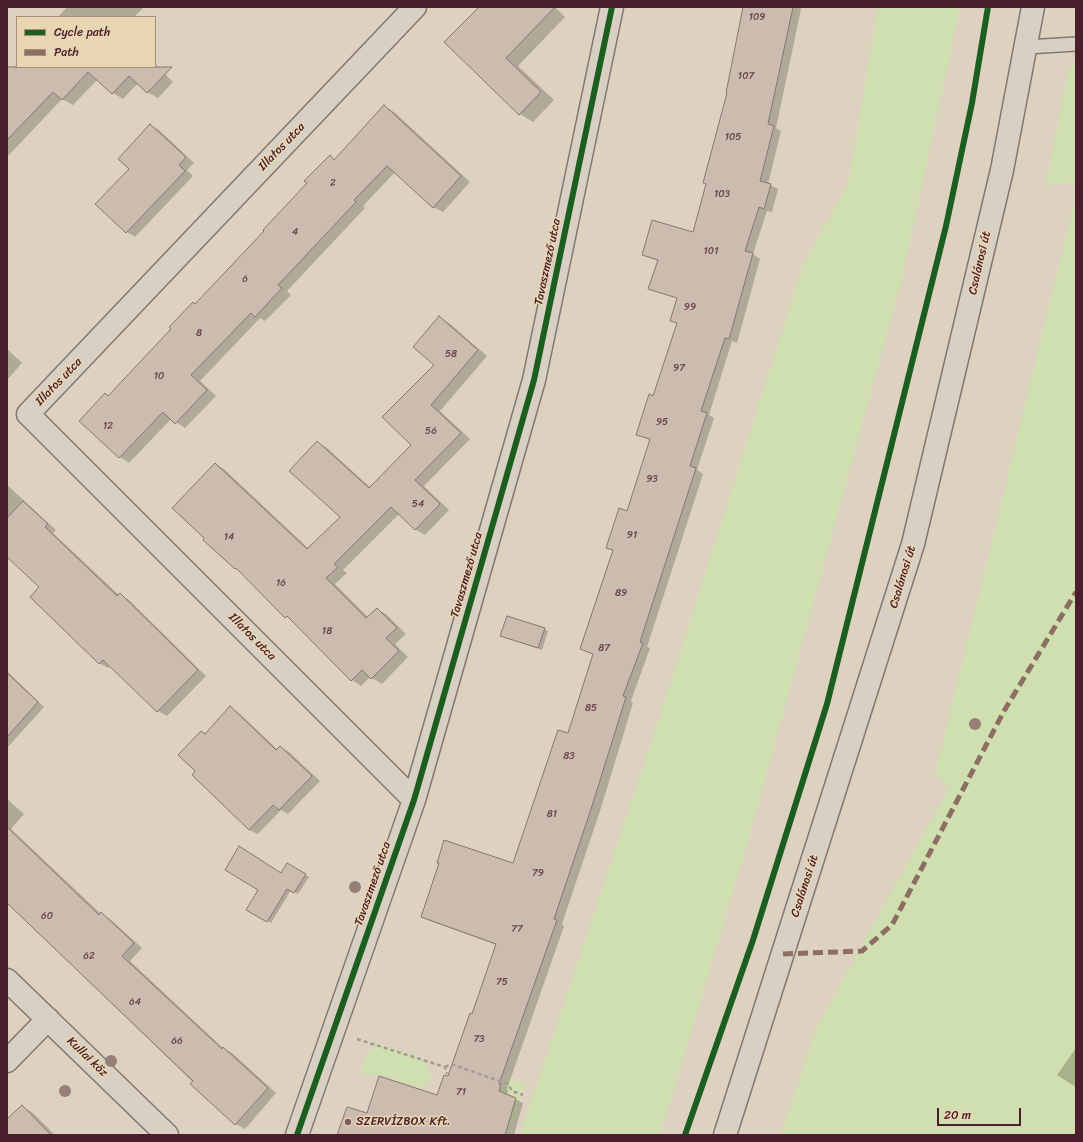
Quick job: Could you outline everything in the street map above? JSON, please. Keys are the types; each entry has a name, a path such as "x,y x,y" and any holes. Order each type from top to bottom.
{"street":[{"name":"Illatos utca","path":"414,800 28,414 415,7"},
{"name":"Tavaszmező utca","path":"296,1135 414,800 534,380 612,7"},
{"name":"Csalánosi út","path":"725,1135 913,544 1002,170 1033,7"},
{"name":"Kullai köz","path":"7,980 167,1135"},
{"path":"7,1061 48,1019"}],"lane":[{"path":"1026,47 1076,44"}],"path":[{"path":"357,1039 444,1067 451,1064 508,1084 512,1091 523,1095"},
{"path":"444,1067 447,1074"}],"green space":[{"path":"878,7 960,7 902,278 750,834 677,1079 659,1135 520,1135 649,751 804,263 848,184"},
{"path":"1076,63 1076,183 1046,185 1069,68"},
{"path":"1076,196 1076,1135 781,1135 816,1029 949,788 935,775"},
{"path":"378,1044 420,1058 428,1066 430,1079 424,1089 383,1075 363,1074 362,1067 368,1052"},
{"path":"506,1078 525,1084 509,1132 489,1126"}],"building":[{"path":"479,7 555,7 506,58 541,92 519,115 444,42"},
{"path":"743,7 793,7 768,124 774,126 760,181 771,184 764,209 759,207 745,251 753,253 729,339 725,338 701,411 707,413 690,466 696,468 640,642 643,643 623,696 626,697 592,806 554,919 557,920 499,1084 501,1084 499,1091 516,1098 505,1135 337,1135 347,1107 367,1113 379,1076 437,1095 444,1075 448,1076 470,1013 472,1014 496,944 421,917 439,863 437,863 444,840 513,863 558,730 568,733 593,654 580,649 613,550 606,548 619,508 627,511 650,439 636,435 649,394 653,396 677,323 670,321 677,298 648,289 658,260 642,255 652,220 693,232 706,184 703,183 727,93"},
{"path":"7,67 172,67 147,93 129,76 112,94 88,72 62,100 53,92 7,140"},
{"path":"384,105 461,176 433,208 387,166 354,200 356,202 278,285 282,288 255,317 251,313 191,375 207,390 175,424 163,412 119,458 79,421 105,393 108,396 171,329 169,327 193,302 195,304 264,231 263,230 307,183 304,181 330,155 334,160"},
{"path":"150,124 186,157 179,165 185,171 126,233 95,204 129,169 118,159"},
{"path":"439,316 478,350 431,405 461,433 415,480 440,504 415,530 391,507 334,564 338,567 326,578 366,618 377,608 397,628 386,638 399,651 371,679 362,670 351,681 287,616 285,618 236,568 235,569 203,540 204,538 172,508 215,463 307,549 340,517 289,471 317,441 369,488 411,445 382,417 434,365 413,347"},
{"path":"23,501 48,524 45,527 117,596 120,593 198,670 157,712 103,660 99,664 30,597 39,587 7,557 7,518"},
{"path":"507,616 545,628 538,648 500,636"},
{"path":"7,673 38,702 7,737"},
{"path":"230,706 276,750 280,746 312,776 279,810 273,805 249,830 192,775 195,771 178,755 201,731 205,734"},
{"path":"7,827 99,915 101,912 134,943 122,956 222,1049 223,1047 268,1088 235,1125 190,1084 193,1081 7,903"},
{"path":"239,846 281,873 287,863 306,874 294,893 287,889 267,922 246,910 258,890 225,870"},
{"path":"22,1105 51,1135 7,1135 7,1119"}],"marked path":[{"path":"783,954 862,951 892,925 1004,711 1076,592"}],"cycle path":[{"path":"297,1135 414,800 534,380 612,7"},
{"path":"685,1135 753,940 827,704 946,226 972,103 988,7"}],"place":[{"name":"SZERVÍZBOX Kft.","path":"348,1122"}]}
